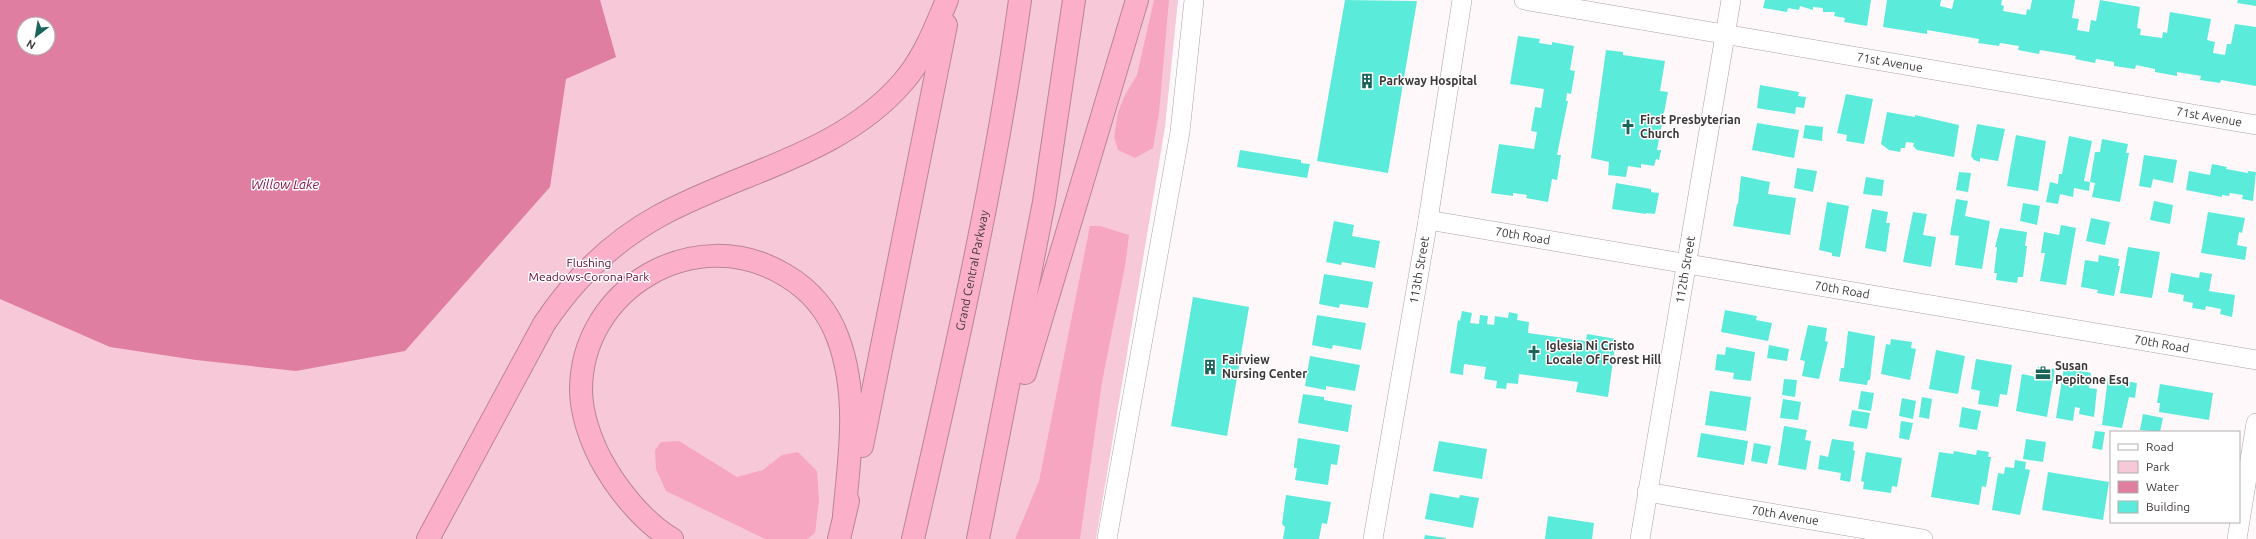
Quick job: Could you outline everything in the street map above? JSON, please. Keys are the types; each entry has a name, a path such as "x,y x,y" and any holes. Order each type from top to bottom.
{"highway":[{"path":"844,515 861,450 949,0"},
{"path":"428,539 544,324 585,272 619,242 660,215 825,143 854,126 892,94 913,70 949,0"},
{"name":"Grand Central Parkway","path":"913,539 976,258 1002,126 1020,0"},
{"path":"978,539 1044,202 1074,0"},
{"path":"982,518 1089,153 1137,0"},
{"path":"672,539 641,512 619,487 603,462 586,422 583,408 582,380 586,356 594,333 606,314 622,294 640,279 663,267 686,259 702,256 737,258 770,267 802,286 826,314 842,350 851,394 852,425 844,515 840,539"}],"street":[{"path":"1107,539 1180,132 1194,0"},
{"name":"113th Street","path":"1373,539 1428,220 1462,0"},
{"name":"71st Avenue","path":"1524,0 2256,125"},
{"name":"112th Street","path":"1640,539 1731,0"},
{"name":"70th Road","path":"1428,220 2256,360"},
{"path":"2240,521 2256,423"},
{"name":"70th Avenue","path":"1648,492 1923,539"},
{"path":"2237,539 2240,523"}],"green space":[{"name":"Flushing Meadows-Corona Park","path":"0,0 1178,0 1165,127 1096,539 0,539"}],"shaded area":[{"path":"1154,0 1169,0 1159,113 1153,148 1135,158 1118,150 1114,137 1118,112 1125,95 1137,75"},
{"path":"1090,226 1100,226 1129,235 1125,266 1102,382 1080,539 1015,539 1039,481"},
{"path":"679,441 737,477 763,470 782,455 798,452 817,471 819,501 815,533 807,539 765,539 666,491 656,469 655,450 661,442"}],"water":[{"name":"Willow Lake","path":"0,0 600,0 616,57 566,79 550,187 405,351 296,371 196,360 110,347 0,299"}],"building":[{"name":"Parkway Hospital","path":"1345,0 1417,1 1388,173 1317,161"},
{"path":"1765,0 1871,0 1867,26 1844,22 1845,18 1834,16 1835,12 1823,12 1823,8 1813,7 1813,10 1800,6 1799,10 1788,8 1787,12 1763,8"},
{"path":"1887,0 1941,0 1940,6 1952,9 1954,0 2002,0 2001,5 2004,6 2003,11 2026,15 2027,9 2030,10 2032,0 2075,0 2072,18 2079,19 2077,30 2089,32 2091,20 2096,21 2100,0 2140,7 2137,28 2141,29 2140,35 2162,38 2163,32 2167,33 2170,12 2211,19 2207,40 2215,42 2213,53 2225,55 2227,44 2231,44 2235,24 2256,27 2256,86 2221,80 2220,83 2200,80 2201,76 2177,72 2177,76 2155,72 2155,69 2136,65 2135,69 2114,66 2114,62 2096,59 2095,63 2075,59 2076,56 2040,50 2039,54 2018,50 2019,46 2000,43 1999,46 1978,43 1979,39 1927,30 1927,34 1883,27"},
{"path":"2238,0 2256,0 2256,6 2237,3"},
{"path":"1518,36 1540,39 1539,43 1552,45 1552,42 1574,46 1570,70 1575,71 1571,94 1567,93 1566,101 1568,101 1557,155 1561,155 1557,180 1552,179 1548,202 1526,198 1527,195 1513,193 1513,196 1491,193 1499,144 1534,149 1537,132 1531,131 1535,107 1541,108 1544,89 1510,84"},
{"name":"First Presbyterian Church","path":"1606,50 1623,52 1623,55 1665,61 1660,91 1668,92 1657,150 1661,150 1659,160 1656,159 1654,166 1641,164 1641,168 1628,166 1626,177 1608,175 1609,162 1591,158"},
{"path":"1760,85 1799,92 1798,96 1806,97 1804,108 1796,107 1795,114 1757,108"},
{"path":"1846,94 1873,99 1864,144 1846,141 1847,135 1837,133"},
{"path":"1887,112 1915,117 1915,115 1959,125 1954,157 1917,150 1913,146 1914,143 1906,142 1905,148 1901,148 1900,152 1889,150 1881,144"},
{"path":"1757,123 1799,130 1794,158 1752,150"},
{"path":"1977,124 2005,129 1998,161 1980,158 1980,162 1974,160 1971,156"},
{"path":"1805,125 1823,127 1822,141 1803,138"},
{"path":"2016,135 2046,141 2038,191 2007,186"},
{"path":"2069,136 2092,141 2084,181 2090,182 2089,191 2074,188 2073,197 2060,194 2058,204 2046,202 2050,182 2058,184 2059,174 2062,174"},
{"path":"2102,139 2128,144 2126,153 2129,153 2120,202 2092,197 2095,183 2090,182 2095,152 2100,152"},
{"path":"1240,150 1301,160 1301,163 1310,164 1307,178 1237,167"},
{"path":"2144,155 2177,160 2173,183 2153,179 2151,188 2139,186"},
{"path":"2212,164 2227,167 2226,169 2248,173 2248,171 2256,172 2253,201 2242,199 2243,195 2230,193 2229,196 2222,195 2222,197 2186,190 2189,171 2210,175"},
{"path":"1797,168 1817,171 1813,192 1794,188"},
{"path":"1959,172 1971,173 1968,192 1956,190"},
{"path":"1741,176 1770,182 1768,194 1796,198 1790,235 1733,226 1738,204"},
{"path":"1866,177 1884,180 1882,196 1863,194"},
{"path":"1616,183 1651,189 1651,192 1659,193 1655,214 1612,209"},
{"path":"1956,199 1968,201 1965,216 1990,221 1982,269 1955,265 1959,236 1950,235"},
{"path":"2154,201 2173,205 2170,224 2150,220"},
{"path":"1827,202 1849,206 1840,257 1832,256 1832,253 1819,250"},
{"path":"2023,203 2040,206 2037,225 2020,221"},
{"path":"1872,209 1888,212 1886,223 1890,223 1886,252 1865,248"},
{"path":"1913,212 1927,214 1923,235 1936,237 1931,267 1903,262"},
{"path":"2208,212 2245,218 2242,233 2239,232 2237,245 2247,247 2245,260 2201,253"},
{"path":"2091,218 2110,222 2105,245 2086,241"},
{"path":"1334,221 1354,225 1352,236 1380,241 1375,268 1342,262 1341,265 1326,262"},
{"path":"2061,225 2076,228 2066,285 2040,281 2045,253 2041,253 2044,232 2059,235"},
{"path":"2000,228 2027,232 2025,246 2027,246 2023,277 2018,277 2017,283 1996,280 1997,273 1994,273 1997,247 1995,247"},
{"path":"2128,247 2160,252 2152,298 2120,293"},
{"path":"2099,255 2119,259 2118,266 2120,266 2114,296 2097,293 2098,290 2081,287 2085,260 2098,262"},
{"path":"2200,272 2212,274 2209,291 2235,295 2232,317 2220,314 2221,309 2206,306 2205,310 2192,308 2193,303 2183,301 2184,295 2168,292 2171,273 2199,278"},
{"path":"1324,274 1373,282 1368,308 1340,304 1339,308 1319,304"},
{"name":"Fairview Nursing Center","path":"1193,297 1249,307 1227,436 1171,426"},
{"path":"1725,310 1757,316 1756,320 1772,323 1768,341 1721,332"},
{"name":"Iglesia Ni Cristo Locale Of Forest Hill","path":"1462,311 1472,313 1470,323 1479,324 1480,315 1488,316 1487,324 1494,325 1495,316 1508,318 1509,312 1518,314 1517,320 1529,322 1528,333 1586,341 1587,334 1616,339 1608,397 1576,392 1578,382 1519,374 1518,384 1507,383 1506,389 1496,388 1497,381 1484,379 1486,367 1464,364 1463,375 1450,373 1458,320 1460,321"},
{"path":"1317,315 1366,323 1361,350 1333,345 1332,349 1312,345"},
{"path":"1808,325 1827,328 1825,341 1828,342 1819,379 1802,376 1805,361 1800,360"},
{"path":"1848,331 1875,336 1870,380 1868,380 1867,385 1839,381 1841,368 1844,368"},
{"path":"1891,339 1912,342 1911,348 1916,349 1910,380 1881,374 1886,344 1890,345"},
{"path":"1769,345 1789,349 1787,361 1767,358"},
{"path":"1726,347 1755,352 1751,381 1733,379 1734,373 1715,370 1717,354 1725,355"},
{"path":"1936,350 1965,356 1958,394 1929,389"},
{"path":"1310,356 1360,365 1355,391 1326,386 1326,390 1305,386"},
{"path":"1976,359 2012,365 2007,395 2000,394 1998,407 1978,404 1980,391 1971,389"},
{"path":"2038,367 2055,369 2047,417 2016,411 2022,374 2036,377"},
{"path":"2064,367 2091,373 2089,388 2097,389 2094,417 2079,414 2080,408 2075,407 2073,421 2056,418"},
{"path":"2108,378 2137,383 2135,398 2129,397 2122,428 2102,425"},
{"path":"1784,379 1797,380 1795,397 1782,395"},
{"path":"2160,384 2213,393 2209,420 2159,412 2160,403 2157,403"},
{"path":"1710,391 1751,397 1746,431 1705,425"},
{"path":"1861,391 1874,393 1871,411 1858,409"},
{"path":"1303,394 1324,397 1324,400 1352,405 1348,432 1298,423"},
{"path":"1922,397 1932,399 1929,419 1919,417"},
{"path":"1902,398 1916,401 1913,419 1899,416"},
{"path":"1783,399 1801,402 1798,420 1780,418"},
{"path":"1962,407 1981,411 1977,430 1959,427"},
{"path":"1852,410 1870,413 1867,429 1849,426"},
{"path":"2143,414 2163,418 2160,431 2140,430"},
{"path":"1901,421 1913,423 1909,440 1899,438"},
{"path":"1784,426 1807,430 1805,440 1811,441 1806,470 1778,465"},
{"path":"2095,431 2105,432 2102,450 2092,448"},
{"path":"1701,433 1748,441 1744,465 1697,457"},
{"path":"1298,438 1340,445 1337,465 1331,464 1328,485 1295,480 1297,468 1294,468 1294,465"},
{"path":"1832,439 1854,442 1853,450 1855,451 1850,482 1840,480 1841,473 1818,469 1820,455 1828,457"},
{"path":"2026,439 2046,442 2043,462 2023,459"},
{"path":"1439,441 1487,449 1482,479 1433,471"},
{"path":"1754,443 1771,446 1767,464 1751,461"},
{"path":"1977,450 1989,452 1988,457 1991,457 1986,487 1982,486 1979,505 1931,497 1939,452 1953,454 1954,451 1976,455"},
{"path":"1866,452 1902,458 1897,487 1892,486 1891,493 1863,489 1864,482 1861,481"},
{"path":"2015,460 2026,462 2025,469 2030,470 2020,515 1992,510 1998,473 2004,474 2005,467 2014,468"},
{"path":"2048,472 2109,482 2103,520 2042,510"},
{"path":"1430,493 1459,498 1460,495 1479,498 1473,528 1425,519"},
{"path":"1286,495 1331,502 1327,524 1322,523 1319,539 1283,539 1285,527 1282,524"},
{"path":"1548,516 1594,523 1592,539 1545,539"},
{"path":"1425,535 1446,538 1446,539 1424,539"}],"place":[{"name":"Parkway Hospital","path":"1367,81"},
{"name":"First Presbyterian Church","path":"1628,127"},
{"name":"Iglesia Ni Cristo Locale Of Forest Hill","path":"1534,353"},
{"name":"Fairview Nursing Center","path":"1210,367"},
{"name":"Susan Pepitone Esq","path":"2043,373"}]}
